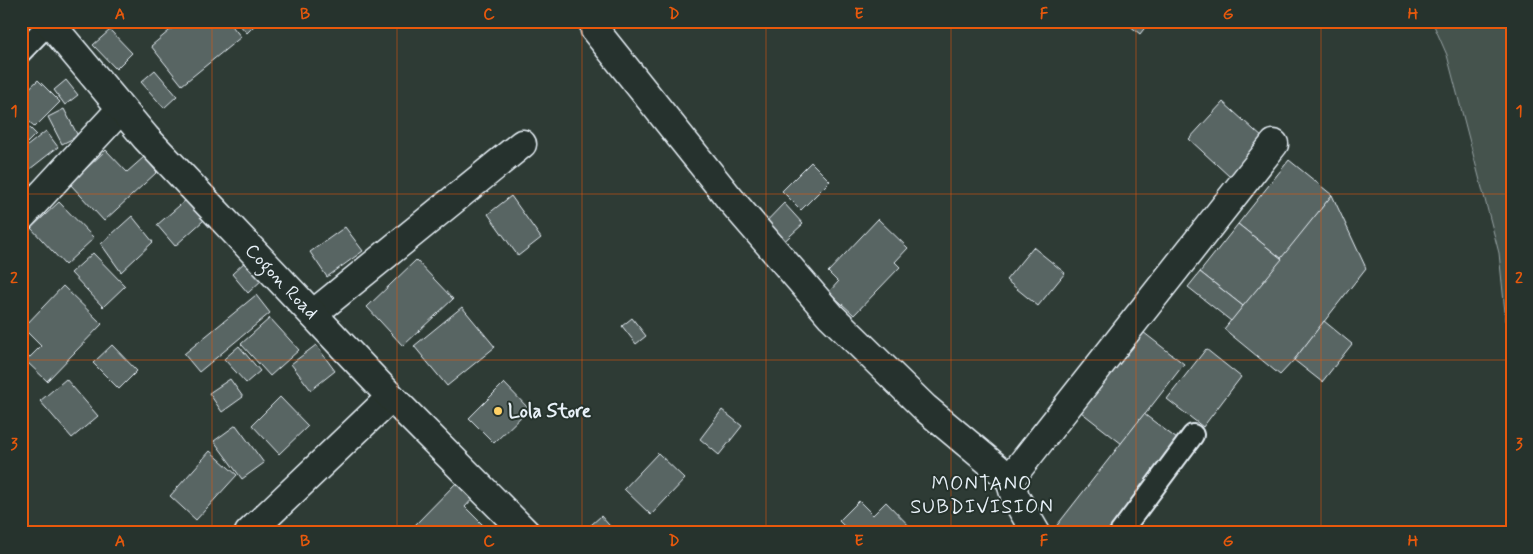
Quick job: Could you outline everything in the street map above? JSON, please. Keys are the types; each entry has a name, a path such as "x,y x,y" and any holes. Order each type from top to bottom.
{"street":[{"name":"Cogon Road","path":"48,22 146,138 391,397 526,533"},
{"path":"595,30 730,199 831,316 925,408 1010,479 1015,497 1036,533"},
{"path":"21,217 121,109"},
{"path":"313,314 522,144"},
{"path":"1010,479 1274,144"},
{"path":"249,533 391,397"}],"lane":[{"path":"21,52 48,22"},
{"path":"1120,533 1193,436"}],"shaded area":[{"path":"1432,21 1512,21 1512,382 1499,253 1447,55"}],"building":[{"path":"181,21 228,21 241,37 182,85 151,46"},
{"path":"236,21 259,21 247,33"},
{"path":"1124,21 1150,21 1140,34"},
{"path":"21,27 31,38 21,47"},
{"path":"110,30 132,53 116,69 93,45"},
{"path":"155,70 177,96 164,108 141,82"},
{"path":"38,80 60,102 35,127 21,114 21,96"},
{"path":"66,80 78,95 65,105 54,90"},
{"path":"1223,102 1264,139 1230,177 1189,139"},
{"path":"64,109 78,136 62,144 48,117"},
{"path":"21,119 36,134 21,149"},
{"path":"46,131 58,147 30,169 21,158 21,151"},
{"path":"106,150 127,172 144,157 157,172 104,221 70,184"},
{"path":"1289,160 1332,195 1282,259 1238,224"},
{"path":"811,162 830,181 801,210 782,191"},
{"path":"1332,195 1366,268 1294,360 1280,375 1224,329"},
{"path":"511,196 541,238 518,256 488,214"},
{"path":"187,199 204,220 175,246 157,225"},
{"path":"59,202 94,238 65,265 31,228"},
{"path":"784,203 803,224 778,247 760,228"},
{"path":"132,216 153,242 121,272 101,244"},
{"path":"878,219 908,248 895,262 900,267 854,315 829,292 838,282 828,272"},
{"path":"1238,224 1282,259 1243,306 1200,272"},
{"path":"345,227 363,251 327,277 310,252"},
{"path":"1033,247 1065,273 1038,306 1006,280"},
{"path":"93,253 125,286 103,307 71,273"},
{"path":"248,259 265,277 248,293 232,274"},
{"path":"416,260 453,299 403,346 367,307"},
{"path":"1200,272 1243,306 1231,321 1188,287"},
{"path":"63,286 102,324 47,381 26,361 41,346 23,328"},
{"path":"256,295 270,313 199,372 184,354"},
{"path":"462,307 495,347 447,386 414,346"},
{"path":"270,318 299,350 270,376 241,344"},
{"path":"632,318 646,336 636,344 622,326"},
{"path":"1324,321 1352,344 1322,382 1294,360"},
{"path":"1143,332 1184,364 1122,444 1081,412"},
{"path":"112,345 137,371 119,389 93,363"},
{"path":"316,345 335,371 311,390 291,364"},
{"path":"239,346 260,371 246,383 224,359"},
{"path":"1206,349 1241,377 1203,427 1167,399"},
{"path":"21,356 26,361 21,366"},
{"path":"66,379 98,416 72,438 40,401"},
{"path":"230,379 243,397 222,412 209,393"},
{"path":"504,383 529,409 494,443 469,418"},
{"path":"280,397 308,426 279,454 252,425"},
{"path":"722,410 742,426 719,455 700,439"},
{"path":"1144,414 1181,442 1107,533 1051,533"},
{"path":"236,425 264,463 242,479 214,441"},
{"path":"210,451 237,475 196,520 170,496"},
{"path":"658,453 685,479 651,515 624,489"},
{"path":"459,480 475,496 465,507 486,528 481,533 423,533 415,525"},
{"path":"859,501 873,515 886,502 916,533 851,533 839,521"},
{"path":"601,516 616,533 582,533"}],"place":[{"name":"Lola Store","path":"498,411"}],"district":[{"name":"MONTANO SUBDIVISION","path":"982,496"}]}
